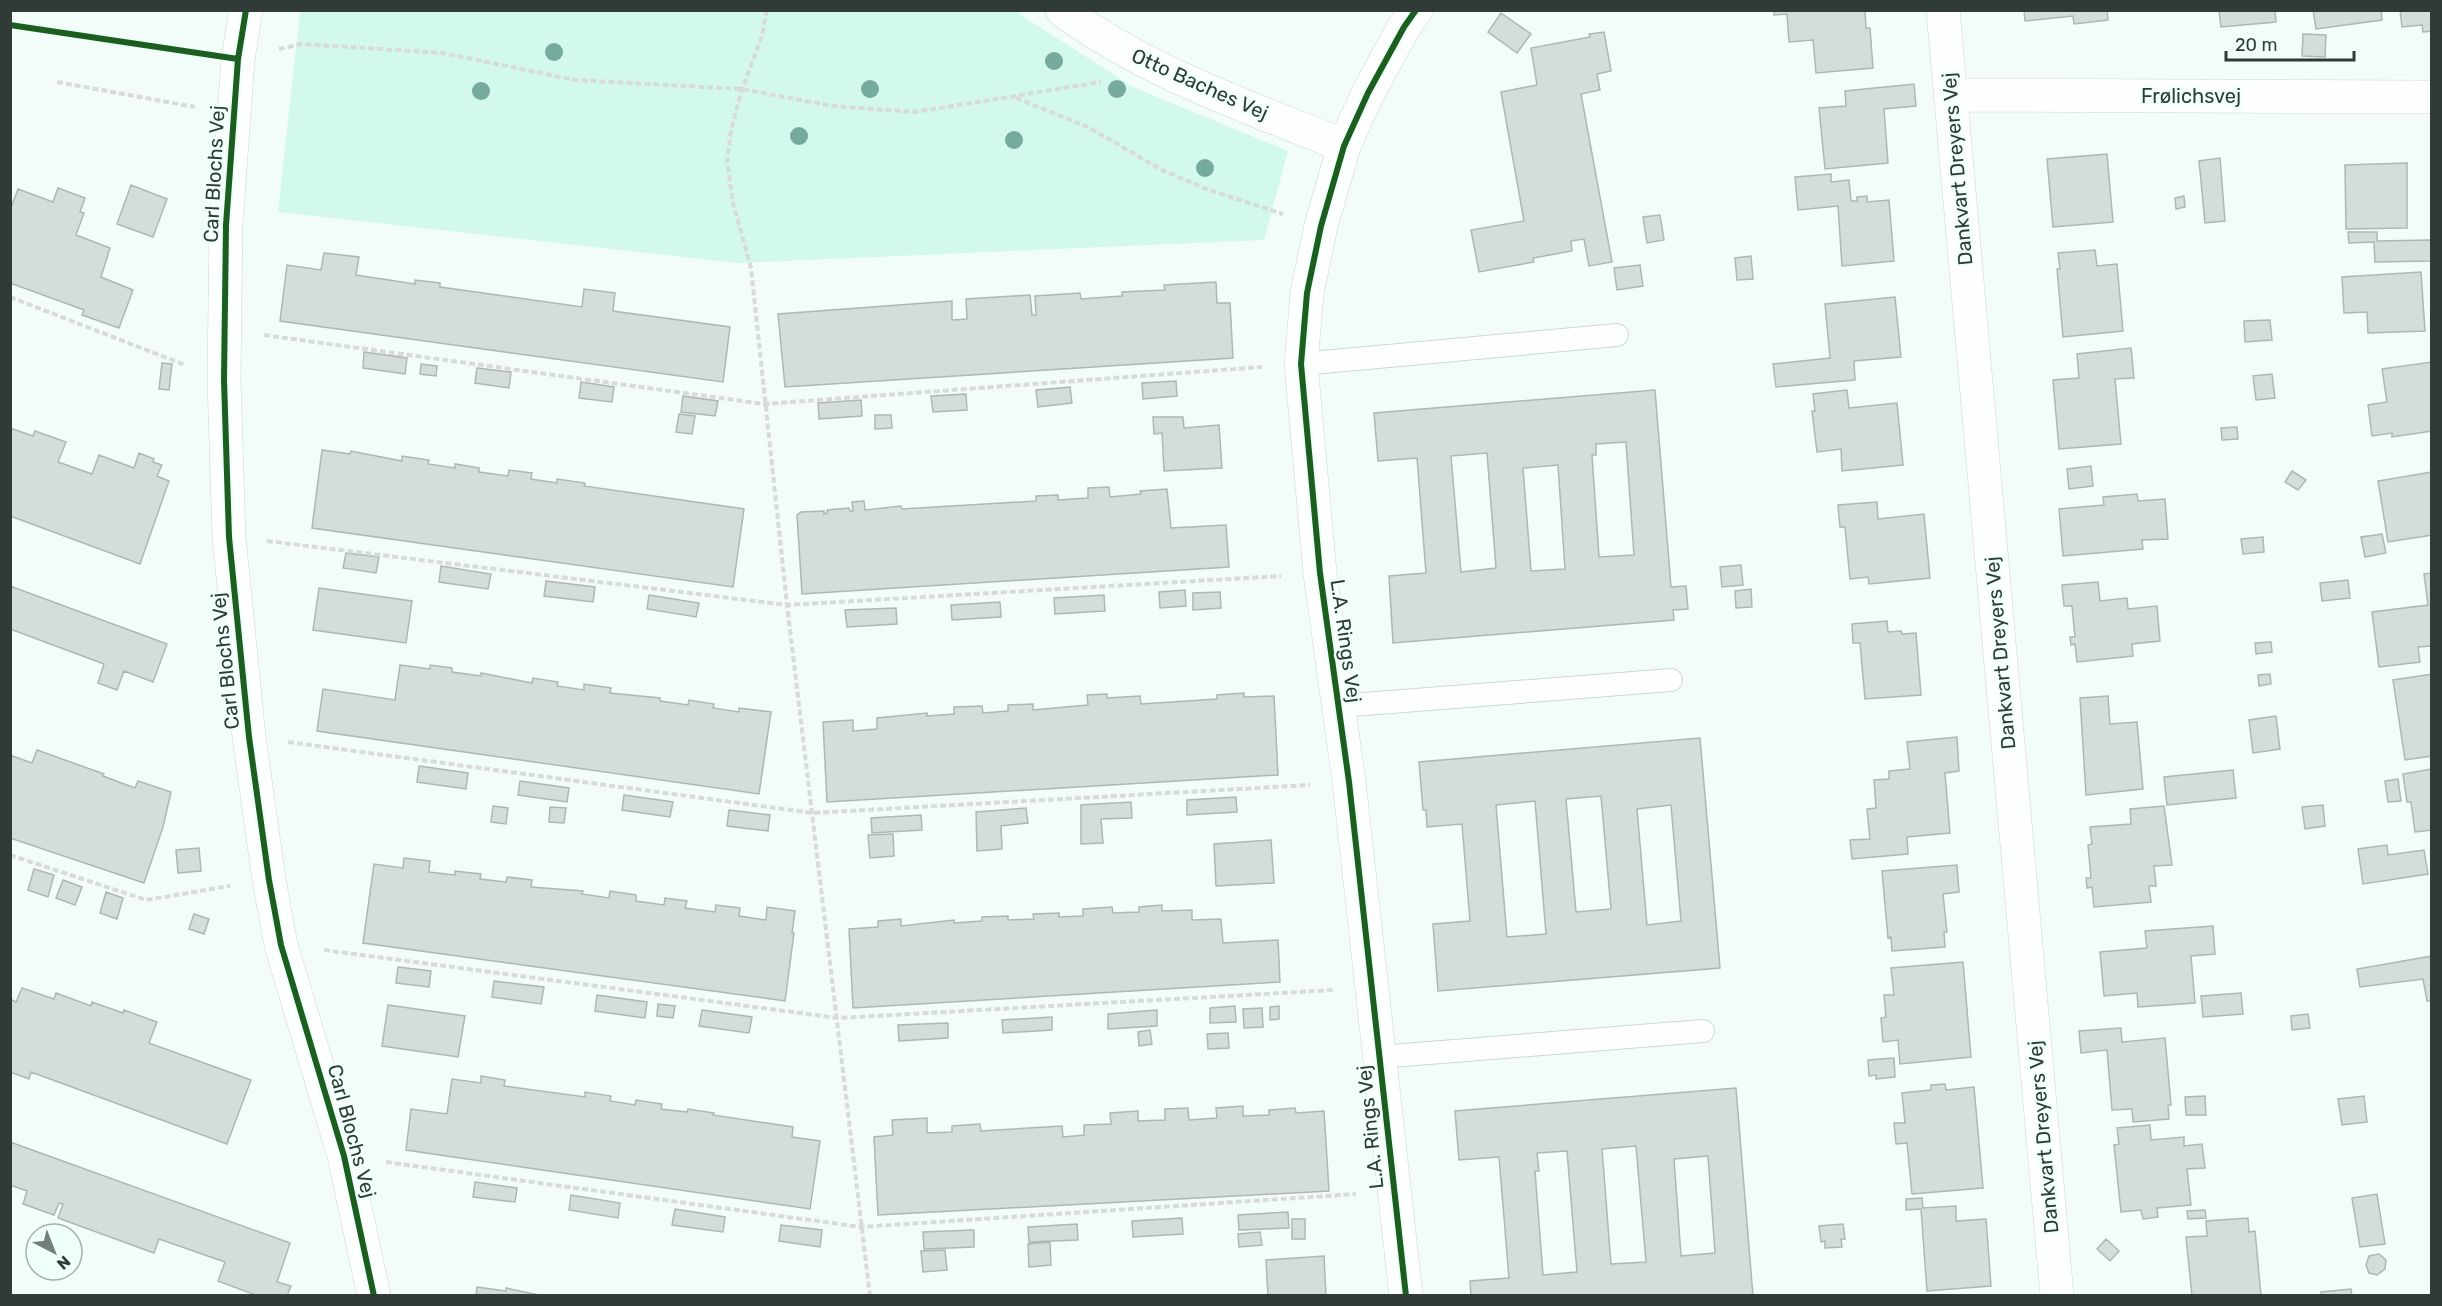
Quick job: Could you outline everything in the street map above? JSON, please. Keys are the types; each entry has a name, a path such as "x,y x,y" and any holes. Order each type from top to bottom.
{"street":[{"name":"Carl Blochs Vej","path":"246,10 238,59 226,225 224,380 229,537 249,737 269,880 281,945 344,1156 374,1296"},
{"name":"Otto Baches Vej","path":"1062,10 1096,35 1161,71 1344,146"},
{"name":"L.A. Rings Vej","path":"1406,1296 1349,782 1320,573 1301,364 1307,293 1321,226 1344,146 1368,93 1404,27 1416,10"},
{"name":"Dankvart Dreyers Vej","path":"1943,10 2057,1296"},
{"name":"Frølichsvej","path":"1950,95 2432,97"}],"lane":[{"path":"1301,364 1617,335"},
{"path":"1339,706 1671,680"},
{"path":"1379,1057 1703,1030"}],"path":[{"path":"767,10 762,36 742,89 731,130 727,161 733,203 751,268 787,605 870,1296"},
{"path":"238,59 301,44 443,53 575,80 742,89 832,106 915,112 1161,71"},
{"path":"57,81 234,114"},
{"path":"1015,97 1088,127 1160,169 1206,189 1321,226"},
{"path":"10,297 224,380"},
{"path":"224,330 764,404 1301,364"},
{"path":"229,537 787,605 1320,573"},
{"path":"249,737 813,813 1349,782"},
{"path":"10,855 146,900 269,880"},
{"path":"281,945 838,1018 1371,987"},
{"path":"344,1156 861,1227 1393,1191"}],"green space":[{"path":"300,11 1018,11 1133,87 1288,151 1264,240 737,263 278,212"}],"building":[{"path":"1774,10 1865,10 1866,28 1870,28 1873,68 1816,73 1813,40 1789,42 1787,14 1774,15"},
{"path":"2024,10 2107,10 2108,20 2074,24 2073,16 2025,21"},
{"path":"2219,10 2275,10 2276,22 2221,27"},
{"path":"2313,10 2381,10 2382,20 2316,29"},
{"path":"2400,10 2432,10 2432,31 2423,32 2422,25 2402,27"},
{"path":"1501,13 1531,34 1517,53 1488,32"},
{"path":"1604,32 1611,71 1597,74 1600,90 1581,94 1612,262 1589,266 1584,239 1571,241 1572,251 1533,258 1534,262 1479,272 1471,230 1524,221 1501,92 1537,85 1531,48 1590,37 1589,34"},
{"path":"2303,34 2326,35 2325,57 2302,56"},
{"path":"1914,84 1916,106 1884,109 1888,163 1825,169 1819,108 1846,106 1845,91"},
{"path":"2107,154 2113,222 2053,227 2047,159"},
{"path":"2220,158 2225,221 2205,223 2199,161"},
{"path":"2407,163 2407,228 2346,229 2345,165"},
{"path":"1831,174 1831,182 1849,180 1851,201 1857,201 1857,197 1867,196 1867,202 1889,200 1894,261 1842,266 1838,206 1798,210 1795,177"},
{"path":"131,185 167,199 153,237 117,224"},
{"path":"58,188 85,198 80,212 84,213 76,235 110,248 101,277 133,290 119,328 82,315 84,310 10,283 10,210 18,189 53,202"},
{"path":"2184,196 2185,207 2176,209 2175,198"},
{"path":"1660,215 1664,240 1647,243 1643,217"},
{"path":"2348,232 2377,232 2377,241 2432,240 2432,261 2375,262 2374,242 2349,243"},
{"path":"2095,250 2097,266 2117,264 2123,331 2063,337 2057,269 2060,269 2058,253"},
{"path":"324,253 359,257 356,275 415,284 415,280 440,283 440,287 582,307 584,289 615,293 613,311 730,327 723,382 280,321 287,265 321,270"},
{"path":"1751,256 1753,279 1737,280 1735,258"},
{"path":"1640,265 1643,286 1617,290 1614,268"},
{"path":"2421,272 2425,331 2368,333 2367,312 2344,313 2342,277"},
{"path":"1216,282 1217,303 1230,303 1233,358 785,387 778,314 952,301 952,320 967,319 966,299 1030,295 1032,315 1036,315 1035,296 1080,293 1081,299 1122,296 1122,292 1165,290 1164,285"},
{"path":"1895,297 1901,357 1854,361 1855,380 1776,387 1773,364 1830,358 1825,304"},
{"path":"2270,320 2272,340 2245,342 2244,321"},
{"path":"2131,348 2134,378 2115,379 2121,444 2059,449 2053,380 2079,378 2077,354"},
{"path":"364,352 407,358 405,374 363,368"},
{"path":"2432,362 2432,431 2392,437 2392,433 2372,436 2368,405 2387,402 2382,369"},
{"path":"162,363 172,364 169,390 159,389"},
{"path":"421,364 437,366 436,376 420,374"},
{"path":"477,368 511,372 509,388 475,383"},
{"path":"2272,374 2275,398 2256,400 2253,376"},
{"path":"1176,381 1177,396 1143,399 1142,383"},
{"path":"581,382 614,387 612,402 579,398"},
{"path":"1070,387 1072,403 1038,407 1036,390"},
{"path":"1655,390 1671,587 1686,586 1688,609 1673,610 1674,620 1393,643 1389,576 1426,573 1417,458 1378,461 1374,413","holes":["1626,442 1634,555 1599,557 1592,455 1596,455 1596,444","1487,453 1496,568 1461,572 1451,456","1558,465 1565,569 1531,571 1523,468"]},
{"path":"1847,390 1849,408 1897,403 1903,465 1842,471 1841,449 1817,452 1812,411 1815,411 1813,394"},
{"path":"966,394 967,410 933,412 931,396"},
{"path":"683,396 718,401 715,416 681,412"},
{"path":"861,400 862,416 819,419 818,403"},
{"path":"679,414 695,416 692,434 676,432"},
{"path":"875,415 891,415 892,428 875,429"},
{"path":"1153,417 1183,417 1184,428 1219,425 1222,468 1164,471 1162,433 1154,434"},
{"path":"2237,427 2238,439 2222,440 2221,428"},
{"path":"10,428 33,436 35,431 66,442 58,462 92,474 99,455 134,468 139,453 162,465 157,476 169,481 140,564 10,516"},
{"path":"322,450 350,454 351,451 402,461 402,456 429,460 428,464 455,468 455,464 479,468 479,472 508,476 509,470 532,473 531,479 557,483 557,479 585,483 584,486 744,509 733,587 312,528"},
{"path":"2091,466 2093,486 2069,489 2067,469"},
{"path":"2292,471 2306,480 2298,490 2285,482"},
{"path":"2432,472 2432,535 2388,542 2378,481"},
{"path":"1109,487 1110,497 1167,489 1171,528 1226,525 1229,567 802,594 797,515 801,512 824,511 824,514 827,510 849,508 853,511 852,502 864,501 865,510 901,506 902,509 1036,501 1036,496 1058,495 1058,500 1088,498 1088,488"},
{"path":"2137,494 2138,501 2165,499 2168,539 2142,540 2143,549 2063,556 2059,509 2104,505 2103,497"},
{"path":"1877,502 1878,519 1924,514 1930,578 1869,584 1868,577 1850,579 1845,527 1840,527 1838,505"},
{"path":"2382,534 2386,553 2365,557 2361,537"},
{"path":"2263,537 2264,552 2243,554 2241,539"},
{"path":"346,553 379,557 376,573 343,568"},
{"path":"1741,565 1743,585 1722,587 1720,567"},
{"path":"441,566 491,574 488,589 439,582"},
{"path":"2432,573 2432,646 2418,647 2420,662 2379,667 2372,612 2428,605 2424,574"},
{"path":"2348,580 2350,598 2322,601 2320,583"},
{"path":"546,581 595,587 593,602 544,596"},
{"path":"2098,582 2100,601 2127,598 2128,609 2157,606 2160,641 2132,644 2133,656 2077,662 2075,644 2071,645 2070,637 2075,637 2072,606 2064,606 2062,585"},
{"path":"10,586 167,644 153,682 124,671 117,690 98,683 104,664 10,629"},
{"path":"319,588 412,601 406,643 313,630"},
{"path":"1751,589 1752,607 1736,608 1735,591"},
{"path":"1185,590 1186,606 1160,608 1159,592"},
{"path":"1220,592 1221,608 1193,610 1193,593"},
{"path":"649,595 699,603 696,617 647,609"},
{"path":"1104,595 1105,611 1055,614 1054,598"},
{"path":"1000,602 1001,617 952,620 951,605"},
{"path":"896,608 897,624 847,627 845,610"},
{"path":"1887,621 1888,632 1916,633 1921,695 1865,699 1860,643 1853,643 1852,624"},
{"path":"2271,642 2272,652 2256,654 2255,643"},
{"path":"400,665 430,669 430,665 452,668 452,672 481,676 481,673 532,683 533,678 558,682 557,686 584,690 584,684 611,688 610,693 660,698 660,701 688,705 689,700 714,704 713,708 739,712 739,708 771,712 759,794 317,731 323,689 395,700"},
{"path":"2270,674 2271,684 2259,686 2258,675"},
{"path":"2432,674 2432,756 2405,760 2393,680"},
{"path":"1244,693 1244,697 1274,696 1278,775 827,802 823,722 853,720 853,731 877,729 877,718 927,713 927,716 954,714 954,707 982,706 983,713 1008,711 1008,705 1033,704 1033,710 1088,705 1087,695 1107,694 1107,698 1140,696 1141,704 1217,699 1217,695"},
{"path":"2108,696 2110,724 2137,722 2143,789 2086,795 2080,698"},
{"path":"2276,716 2280,749 2253,753 2249,720"},
{"path":"1957,737 1959,771 1945,773 1950,833 1907,837 1908,854 1852,859 1850,840 1870,839 1867,809 1876,808 1874,780 1889,779 1889,771 1910,769 1907,742"},
{"path":"1700,738 1720,968 1438,991 1433,924 1470,921 1462,824 1427,827 1426,810 1423,810 1419,762","holes":["1601,796 1611,909 1576,912 1566,799","1535,801 1546,934 1507,937 1496,805","1671,805 1681,921 1647,925 1637,809"]},
{"path":"37,750 104,774 103,776 135,788 138,781 171,792 163,827 144,883 10,838 10,755 32,763"},
{"path":"419,766 468,773 466,789 417,782"},
{"path":"2432,769 2432,830 2415,832 2411,802 2407,802 2403,774"},
{"path":"2233,770 2236,798 2167,805 2164,777"},
{"path":"2398,779 2401,801 2388,802 2385,781"},
{"path":"520,781 569,788 567,802 518,795"},
{"path":"624,795 673,802 670,817 622,810"},
{"path":"1236,797 1237,812 1187,815 1187,800"},
{"path":"1131,802 1132,818 1101,819 1103,843 1081,844 1081,805"},
{"path":"2323,805 2325,826 2305,829 2302,807"},
{"path":"493,806 508,808 506,824 491,822"},
{"path":"2164,806 2172,865 2154,866 2156,886 2149,886 2151,902 2094,907 2092,887 2087,888 2086,878 2091,878 2088,845 2092,844 2090,827 2131,824 2130,809"},
{"path":"550,807 566,808 564,823 549,822"},
{"path":"1026,808 1028,823 1001,826 1002,849 977,851 976,812"},
{"path":"729,810 770,815 768,831 727,826"},
{"path":"921,815 922,830 872,833 871,818"},
{"path":"893,834 894,856 870,858 868,835"},
{"path":"1271,840 1274,883 1216,886 1214,844"},
{"path":"2387,845 2388,855 2424,850 2428,874 2363,884 2358,849"},
{"path":"199,848 201,871 178,873 176,850"},
{"path":"404,858 430,861 429,872 455,875 455,871 481,874 480,879 506,882 507,877 532,880 531,887 583,891 582,894 609,898 610,891 636,895 636,901 664,905 665,898 687,901 685,908 715,912 716,905 740,908 739,916 766,920 767,907 795,911 785,1001 363,943 374,864 403,868"},
{"path":"1957,865 1959,892 1943,894 1947,932 1944,932 1945,947 1892,951 1891,937 1888,938 1882,871"},
{"path":"34,869 54,875 48,897 28,890"},
{"path":"63,880 82,887 75,905 56,898"},
{"path":"106,892 123,898 117,919 100,913"},
{"path":"1162,905 1162,911 1192,910 1192,920 1221,919 1223,943 1278,940 1280,982 853,1008 849,929 878,927 878,921 901,919 901,926 954,920 954,923 982,921 982,917 1008,916 1008,920 1034,919 1033,914 1059,913 1059,917 1083,916 1083,909 1112,907 1113,913 1139,912 1139,907"},
{"path":"194,914 209,919 204,934 189,929"},
{"path":"2213,926 2215,954 2191,956 2195,1003 2138,1007 2137,993 2104,996 2100,952 2147,948 2145,931"},
{"path":"2432,956 2432,1001 2427,1001 2423,979 2360,987 2357,969"},
{"path":"1963,962 1971,1057 1900,1064 1898,1040 1883,1042 1881,1018 1886,1017 1884,995 1894,995 1891,968"},
{"path":"398,967 431,971 429,987 396,983"},
{"path":"494,981 544,987 541,1004 492,997"},
{"path":"22,988 54,999 56,993 91,1006 92,1002 123,1013 124,1010 157,1022 149,1043 251,1080 227,1144 31,1072 29,1079 10,1072 10,999 16,1002"},
{"path":"2241,993 2243,1014 2203,1017 2201,996"},
{"path":"597,995 647,1002 645,1018 595,1011"},
{"path":"658,1004 675,1006 673,1018 657,1016"},
{"path":"388,1005 465,1016 458,1057 382,1046"},
{"path":"1235,1006 1236,1022 1210,1023 1210,1008"},
{"path":"1279,1006 1279,1019 1270,1020 1270,1007"},
{"path":"1262,1008 1263,1027 1244,1028 1243,1009"},
{"path":"702,1010 752,1017 749,1033 699,1026"},
{"path":"1157,1010 1157,1026 1108,1029 1108,1014"},
{"path":"2308,1014 2310,1028 2292,1030 2291,1016"},
{"path":"1052,1017 1052,1030 1003,1033 1002,1020"},
{"path":"948,1023 948,1038 899,1041 898,1025"},
{"path":"2121,1028 2122,1042 2165,1038 2171,1105 2168,1105 2169,1119 2133,1122 2132,1109 2112,1110 2107,1050 2081,1053 2079,1031"},
{"path":"1150,1030 1152,1044 1139,1046 1138,1032"},
{"path":"1228,1033 1229,1048 1208,1049 1207,1034"},
{"path":"1894,1058 1895,1077 1876,1079 1876,1075 1869,1076 1868,1060"},
{"path":"481,1076 505,1080 504,1086 585,1097 585,1092 611,1096 610,1101 635,1105 636,1100 662,1104 661,1109 687,1112 688,1109 793,1127 792,1137 820,1141 810,1209 406,1150 411,1109 447,1114 452,1079 481,1083"},
{"path":"1945,1084 1946,1090 1974,1087 1983,1188 1912,1194 1907,1143 1896,1144 1894,1123 1905,1123 1902,1093 1931,1090 1931,1085"},
{"path":"1736,1088 1753,1296 1471,1296 1470,1281 1509,1278 1499,1157 1459,1160 1455,1111","holes":["1636,1146 1646,1262 1611,1264 1602,1149","1567,1151 1577,1272 1543,1275 1535,1171 1539,1171 1537,1153","1708,1156 1715,1253 1681,1256 1674,1159"]},
{"path":"2205,1096 2206,1115 2186,1115 2185,1097"},
{"path":"2364,1096 2367,1122 2342,1125 2338,1099"},
{"path":"1243,1106 1243,1116 1269,1115 1269,1110 1295,1108 1296,1113 1324,1111 1329,1191 878,1215 874,1137 893,1135 892,1120 927,1118 927,1133 952,1132 952,1126 980,1124 981,1131 1062,1126 1063,1137 1084,1135 1084,1125 1111,1124 1110,1113 1138,1111 1138,1121 1165,1120 1165,1109 1188,1108 1189,1120 1217,1118 1216,1108"},
{"path":"2150,1125 2151,1140 2184,1137 2184,1146 2202,1144 2205,1168 2187,1169 2191,1205 2157,1208 2158,1217 2143,1219 2141,1210 2121,1212 2114,1145 2119,1144 2117,1128"},
{"path":"10,1142 290,1243 277,1282 291,1286 287,1296 258,1296 218,1281 225,1262 159,1239 154,1253 84,1227 84,1222 69,1222 58,1218 63,1204 59,1203 54,1215 23,1204 27,1191 10,1185"},
{"path":"475,1182 517,1188 515,1202 473,1197"},
{"path":"2377,1194 2385,1244 2360,1247 2352,1198"},
{"path":"571,1195 620,1203 618,1218 569,1210"},
{"path":"1922,1198 1923,1208 1956,1206 1956,1221 1986,1219 1991,1286 1927,1291 1921,1209 1906,1210 1906,1199"},
{"path":"675,1209 725,1217 723,1232 672,1225"},
{"path":"2205,1210 2206,1218 2188,1219 2187,1211"},
{"path":"1288,1212 1289,1228 1239,1230 1238,1215"},
{"path":"1182,1218 1183,1234 1133,1237 1132,1221"},
{"path":"2248,1218 2249,1232 2255,1231 2261,1296 2192,1296 2186,1237 2207,1236 2206,1221"},
{"path":"1292,1219 1305,1219 1305,1239 1292,1239"},
{"path":"1077,1224 1078,1240 1029,1242 1028,1227"},
{"path":"1843,1224 1845,1239 1841,1239 1842,1247 1825,1248 1825,1241 1821,1242 1819,1226"},
{"path":"781,1225 822,1230 820,1247 779,1241"},
{"path":"974,1230 974,1247 924,1249 923,1232"},
{"path":"1260,1232 1262,1245 1239,1247 1238,1234"},
{"path":"2106,1239 2119,1251 2110,1261 2097,1249"},
{"path":"1050,1242 1051,1265 1029,1267 1028,1244"},
{"path":"945,1250 947,1270 923,1272 921,1251"},
{"path":"2379,1254 2386,1260 2385,1269 2377,1275 2369,1273 2366,1265 2369,1256"},
{"path":"1324,1256 1326,1296 1268,1296 1266,1260"},
{"path":"477,1287 506,1291 506,1288 544,1296 476,1296"},
{"path":"2351,1289 2352,1296 2322,1296 2321,1292"}],"cycle path":[{"path":"246,10 238,59 226,225 224,380 229,537 249,737 269,880 281,945 344,1156 374,1296"},
{"path":"1406,1296 1349,782 1320,573 1301,364 1307,293 1321,226 1344,146 1368,93 1404,27 1416,10"},
{"path":"10,25 238,59"}]}
